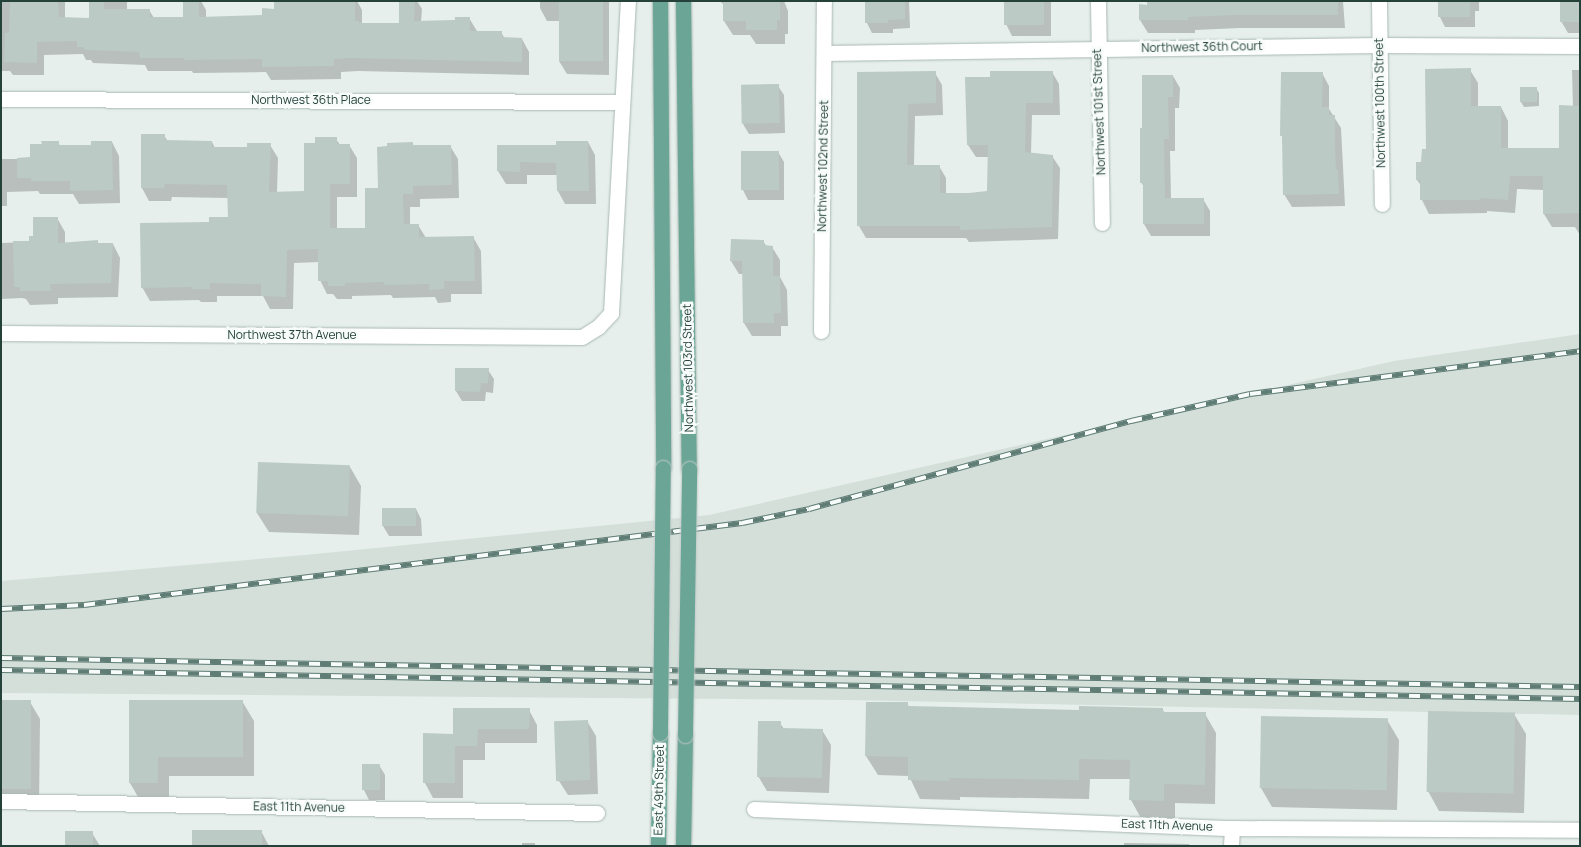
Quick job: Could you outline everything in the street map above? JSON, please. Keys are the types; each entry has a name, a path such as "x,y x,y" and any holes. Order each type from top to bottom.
{"main road":[{"name":"Northwest 103rd Street","path":"660,1 663,468 660,733"},
{"name":"Northwest 103rd Street","path":"683,1 689,468 685,735"},
{"name":"East 49th Street","path":"658,846 660,733"},
{"name":"East 49th Street","path":"683,846 685,735"}],"street":[{"path":"621,102 628,1"},
{"name":"Northwest 102nd Street","path":"821,331 824,1"},
{"name":"Northwest 101st Street","path":"1098,1 1097,49 1102,223"},
{"name":"Northwest 100th Street","path":"1379,1 1382,204"},
{"name":"Northwest 36th Court","path":"824,53 1379,45 1580,46"},
{"name":"Northwest 36th Place","path":"1,99 621,102"},
{"name":"Northwest 37th Avenue","path":"1,332 582,338 598,328 611,313 621,102"},
{"name":"East 11th Avenue","path":"1,801 597,813"},
{"name":"East 11th Avenue","path":"754,809 1232,828 1580,830"},
{"path":"1231,846 1232,828"}],"shaded area":[{"path":"1580,334 1580,715 848,700 1,693 1,581 305,555 709,515 1394,361"}],"building":[{"path":"10,1 58,1 59,17 89,18 89,1 104,1 104,9 150,9 150,17 183,17 183,1 199,1 199,17 262,15 262,8 274,9 274,1 355,1 355,21 359,21 359,23 399,23 399,1 415,1 414,21 455,20 455,17 470,17 470,31 502,31 502,37 522,38 522,62 350,58 334,59 334,66 262,67 262,59 184,60 184,58 140,58 139,52 85,50 84,47 77,47 77,41 37,42 37,63 4,62 5,33 9,33"},
{"path":"559,1 603,1 603,61 559,61"},
{"path":"723,1 780,1 780,20 777,20 777,30 746,30 746,21 723,21"},
{"path":"865,1 905,1 905,19 888,20 888,23 865,23"},
{"path":"1004,1 1044,1 1044,25 1004,25"},
{"path":"1147,1 1338,1 1338,15 1232,15 1188,17 1188,20 1139,20 1139,4 1147,5"},
{"path":"1438,1 1470,1 1470,17 1438,17"},
{"path":"1560,1 1580,1 1580,22 1560,22"},
{"path":"1471,68 1471,106 1501,106 1501,148 1559,148 1559,105 1580,106 1580,213 1543,214 1543,176 1510,176 1508,200 1480,198 1480,200 1420,200 1420,180 1416,180 1416,162 1421,162 1422,149 1426,149 1425,69"},
{"path":"936,71 936,103 908,104 907,165 940,165 940,193 969,193 987,191 988,145 967,145 965,77 990,77 990,71 1053,71 1053,103 1026,103 1025,152 1053,155 1052,227 960,230 960,226 857,226 857,72"},
{"path":"1281,72 1323,72 1322,107 1329,107 1329,115 1335,115 1336,169 1338,170 1339,194 1283,195 1282,136 1280,136"},
{"path":"1142,75 1173,75 1173,97 1168,97 1169,139 1164,139 1165,198 1204,198 1204,224 1143,224 1143,183 1140,183"},
{"path":"779,84 780,123 742,124 741,85"},
{"path":"1520,87 1537,87 1537,102 1520,102"},
{"path":"141,134 165,134 165,140 212,141 212,147 247,147 247,143 271,143 269,192 304,191 304,143 315,143 315,137 337,137 337,144 350,144 350,184 330,184 330,228 365,228 365,188 378,188 377,147 387,146 387,143 413,142 413,145 451,145 452,185 413,186 413,194 403,194 404,224 419,224 419,237 474,236 475,281 444,281 444,289 429,290 429,284 384,285 384,282 345,283 345,286 328,286 328,281 318,281 318,249 287,250 286,297 261,296 261,284 210,283 210,289 192,289 192,287 141,288 140,223 209,222 209,217 228,217 227,185 165,184 164,188 141,188"},
{"path":"41,141 59,141 59,145 91,145 91,141 112,141 113,190 70,191 70,181 31,181 31,178 17,178 17,158 30,157 30,144 42,144"},
{"path":"556,141 588,141 589,191 557,191 556,163 520,162 520,172 497,171 497,145 556,145"},
{"path":"741,151 779,151 779,190 741,190"},
{"path":"33,217 58,217 58,243 98,240 98,243 113,243 111,283 50,284 51,291 20,291 20,287 14,287 13,241 29,241 29,236 33,236"},
{"path":"731,239 764,240 764,245 773,246 773,276 780,276 781,313 774,313 774,323 743,323 742,261 730,261"},
{"path":"455,368 489,368 488,383 481,383 480,392 455,391"},
{"path":"258,462 350,465 348,516 256,513"},
{"path":"382,508 416,508 416,526 382,526"},
{"path":"1,700 31,700 31,789 1,789"},
{"path":"129,700 243,700 243,757 158,757 158,783 129,783"},
{"path":"866,702 908,702 908,706 1079,710 1079,706 1163,708 1163,712 1206,712 1205,785 1164,784 1164,801 1129,800 1130,760 1079,759 1079,780 949,778 949,781 908,780 908,757 865,756"},
{"path":"453,708 530,708 529,729 478,729 477,746 455,746 455,783 423,783 423,733 453,734"},
{"path":"1428,711 1515,713 1514,794 1427,792"},
{"path":"1261,716 1388,718 1387,790 1260,788"},
{"path":"588,720 590,780 556,781 554,721"},
{"path":"758,721 781,721 781,728 823,729 822,778 757,777"},
{"path":"362,764 380,764 380,790 362,790"},
{"path":"192,830 262,830 262,846 192,846"},
{"path":"65,831 93,831 93,846 65,846"}],"railway":[{"path":"1,609 84,605 742,523 809,509 1131,421 1250,394 1580,351"},
{"path":"1,658 1580,687"},
{"path":"1,670 1580,699"}]}
